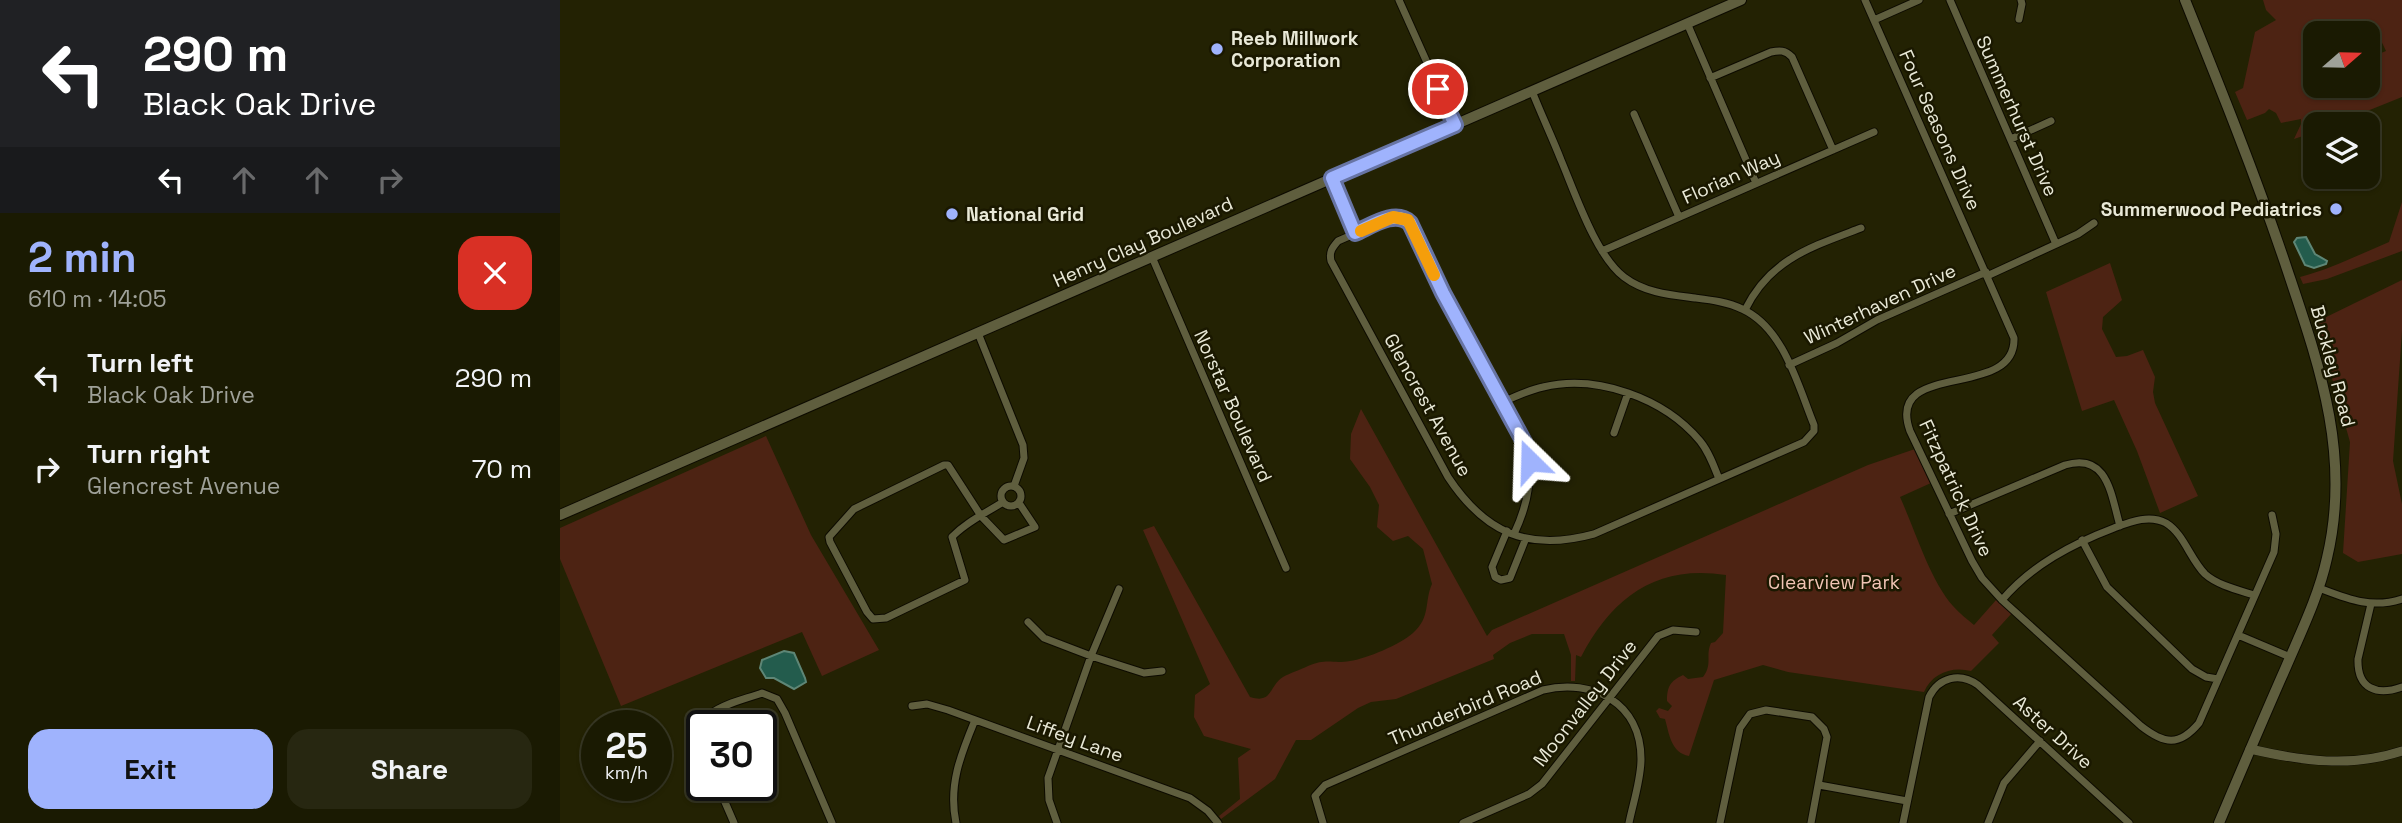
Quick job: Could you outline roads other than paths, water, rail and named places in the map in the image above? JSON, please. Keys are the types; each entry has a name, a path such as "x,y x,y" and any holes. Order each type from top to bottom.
{"main road":[{"name":"Henry Clay Boulevard","path":"560,515 1741,0"},
{"name":"Buckley Road","path":"2185,0 2266,207 2328,405 2335,453 2333,527 2319,588 2218,823"}],"street":[{"path":"1399,0 1455,125"},
{"name":"Four Seasons Drive","path":"1865,0 1987,274"},
{"path":"1874,20 1919,0"},
{"name":"Summerhurst Drive","path":"1950,0 2056,244"},
{"path":"2019,19 2021,0"},
{"path":"1687,23 1756,183"},
{"path":"1710,78 1771,52 1787,51 1833,150"},
{"path":"1532,91 1602,251 1617,271 1642,288 1728,303 1745,310 1759,320 1772,335 1789,365"},
{"path":"1634,114 1679,217"},
{"path":"2011,139 2051,121"},
{"name":"Florian Way","path":"1602,251 1874,132"},
{"path":"1332,178 1355,233 1393,217 1408,220 1443,293 1525,444 1530,461 1529,493 1510,533 1501,545 1492,573 1495,577 1504,581 1510,578 1526,538"},
{"name":"Winterhaven Drive","path":"1789,365 1829,347 1877,320 2056,244 2094,223"},
{"path":"1745,310 1751,296 1778,266 1793,256 1861,228"},
{"name":"Glencrest Avenue","path":"1355,233 1332,247 1329,255 1331,261 1448,477 1463,499 1478,514 1510,533 1526,538 1557,541 1594,534 1804,443 1812,434 1814,425 1789,365"},
{"name":"Norstar Boulevard","path":"1152,257 1286,568"},
{"name":"Fitzpatrick Drive","path":"1987,274 2014,338 2012,355 2000,368 1927,388 1916,395 1907,408 1910,431 1982,578 2002,600 2154,736 2173,741 2185,737 2199,723 2276,543 2272,515"},
{"path":"978,333 1022,439 1024,458 1014,486"},
{"path":"1503,402 1527,391 1554,385 1597,385 1628,393 1662,410 1700,441 1719,479"},
{"path":"1614,433 1628,393"},
{"path":"1949,514 2065,465 2083,462 2093,465 2103,474 2120,526"},
{"path":"1003,502 981,516 959,529 952,537 965,580 886,618 873,619 867,611 830,542 829,537 854,509 944,465 948,465 981,516 1004,540 1035,527 1018,503"},
{"path":"1014,486 1004,489 1001,494 1003,502 1009,506 1018,503"},
{"path":"1014,486 1021,493 1018,503"},
{"path":"2002,600 2021,580 2056,554 2082,540 2120,526 2150,519 2168,524 2206,575 2254,596"},
{"path":"2082,540 2107,587 2192,669 2206,677 2218,679"},
{"path":"2319,588 2354,601 2371,604 2386,604 2402,599"},
{"path":"1058,823 1051,808 1047,787 1057,750 1091,656 1119,589"},
{"path":"2371,604 2357,668 2368,687 2381,692 2402,687"},
{"path":"1028,622 1044,638 1091,656 1144,673 1162,671"},
{"name":"Moonvalley Drive","path":"1463,823 1529,794 1542,784 1658,636 1673,630 1696,632"},
{"path":"2238,635 2290,657"},
{"name":"Aster Drive","path":"1907,801 1929,697 1936,685 1950,678 1964,677 2040,741 2129,823"},
{"name":"Thunderbird Road","path":"1323,823 1315,796 1325,785 1543,690 1562,685 1595,690 1609,697 1632,722 1641,750 1641,762 1629,823"},
{"path":"717,710 762,693 777,699 832,823"},
{"name":"Liffey Lane","path":"912,706 927,704 975,720 1190,799 1208,811 1218,823"},
{"path":"1720,823 1740,728 1745,719 1758,711 1787,712 1812,717 1818,720 1827,737 1811,823"},
{"path":"957,823 953,808 955,777 975,720"},
{"path":"1988,823 2004,783 2040,741"},
{"path":"2250,749 2288,757 2336,762 2368,759 2402,751"},
{"path":"1819,785 1907,801 1903,823"},
{"path":"724,801 734,823"}],"water":[{"path":"2306,237 2315,254 2327,261 2326,264 2314,268 2305,265 2294,242 2297,238"},
{"path":"784,651 794,653 805,678 806,682 794,689 774,678 766,678 760,668 762,660"}],"place":[{"name":"Reeb Millwork Corporation","path":"1217,49"},
{"name":"Summerwood Pediatrics","path":"2336,209"},
{"name":"National Grid","path":"952,214"}],"park label":[{"name":"Clearview Park","path":"1834,582"}]}
